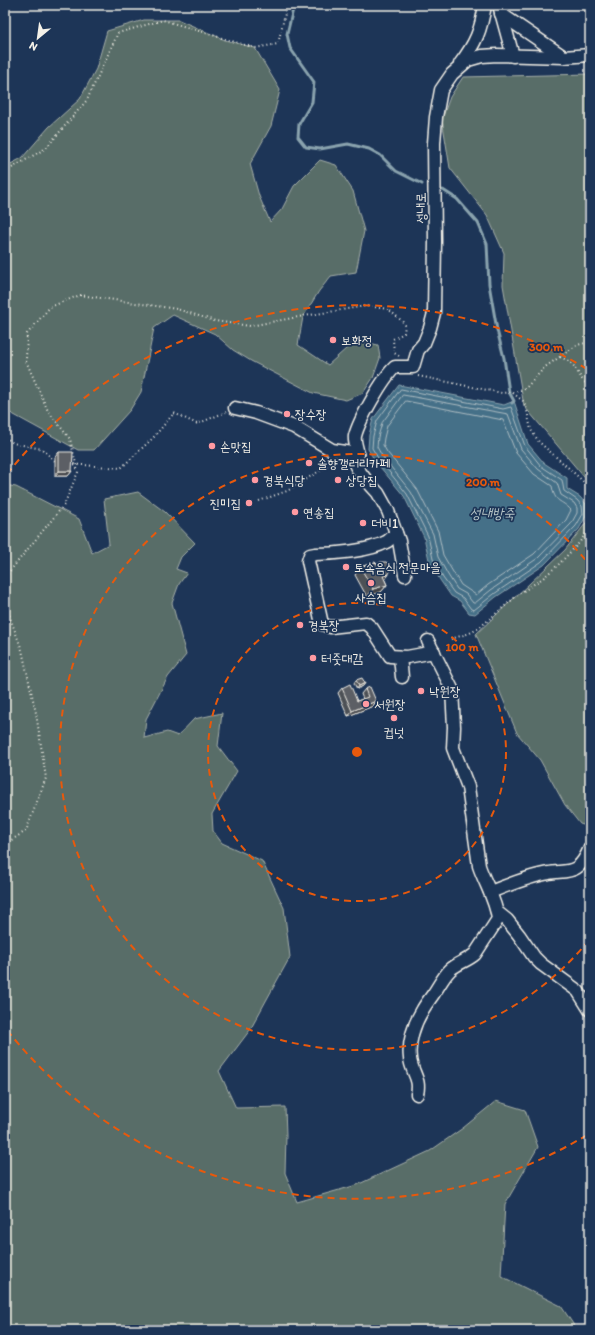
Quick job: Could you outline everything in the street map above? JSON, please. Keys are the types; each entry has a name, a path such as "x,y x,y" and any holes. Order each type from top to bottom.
{"street":[{"path":"452,74 476,41 482,24 485,5"},
{"path":"500,10 513,56"},
{"path":"500,10 564,56"},
{"name":"성내로","path":"415,372 418,350 424,343 434,313 434,143 436,116 441,90 452,74 468,60 482,56 590,55"},
{"path":"358,454 354,438 368,408 388,373 395,366 415,372"},
{"path":"235,408 256,412 294,427 332,450 358,454"},
{"path":"358,454 352,458 366,480 378,493 388,511 399,541 405,575"},
{"path":"396,533 388,541 377,546 342,552 310,555 308,561 322,624 330,627 366,624 372,628 390,656 417,656 434,652"},
{"path":"417,1094 417,1078 410,1058 411,1039 419,1016 450,970 475,954 498,919 490,892 479,866 468,787 453,748 454,727 452,689 428,641"},
{"path":"400,657 402,676"},
{"path":"490,892 526,879 576,868 586,858 590,848"},
{"path":"497,912 507,920 534,957 541,964 578,991 590,1010"}],"path":[{"path":"5,172 46,148 87,100 118,33 164,20 255,48 278,44 288,5"},
{"path":"5,577 64,506 78,472 70,439 48,411 26,361 27,334 50,307 80,295 178,309 214,320 250,326 366,306 388,309 405,325 404,334 393,339 394,352 415,372 502,393 525,389 545,367 578,345 590,342"},
{"path":"559,357 569,360 584,382 590,384"},
{"path":"513,392 524,401 531,430 539,442 590,488"},
{"path":"70,464 121,468 153,438 174,413 197,424 235,408"},
{"path":"5,438 12,443 42,449 55,462 63,463"},
{"path":"259,500 287,491 332,462 339,460"},
{"path":"451,639 470,633 479,628 519,594 551,571 579,543 590,528"},
{"path":"5,604 22,650 36,713 46,778 26,831 5,844"}],"green space":[{"path":"144,20 179,20 225,40 255,48 280,90 271,126 250,164 259,196 270,222 282,209 294,186 320,160 336,165 353,191 364,231 356,272 331,276 319,291 303,317 298,345 328,365 356,340 378,345 380,358 373,378 363,393 346,400 313,393 251,361 233,350 215,334 173,315 154,328 141,392 130,410 94,450 78,450 5,410 5,167 22,158 49,127 80,99 96,69 107,31"},
{"path":"590,74 590,484 524,406 503,285 504,253 487,215 450,168 442,119 450,97 463,77"},
{"path":"590,484 590,827 580,824 565,805 540,760 517,733 476,634 565,550 589,519"},
{"path":"5,485 16,487 79,519 92,553 109,544 104,499 138,492 165,512 195,543 181,557 176,569 187,573 179,584 172,603 186,655 168,677 146,719 144,738 167,732 178,736 194,719 222,713 218,746 237,771 212,814 213,831 222,843 262,861 284,908 290,957 250,1030 219,1071 236,1108 285,1107 285,1173 297,1202 357,1185 430,1151 463,1128 496,1101 525,1110 538,1147 505,1204 501,1276 561,1306 577,1330 5,1330"}],"water":[{"name":"성내방죽","path":"399,385 504,405 514,401 528,444 544,463 567,478 567,489 580,497 586,504 587,514 579,529 544,565 496,597 475,614 469,613 460,601 451,596 440,580 429,560 424,537 404,496 375,461 368,449 369,435 373,419"}],"building":[{"path":"59,452 73,452 72,471 59,471"},
{"path":"375,562 378,565 380,562 386,562 390,567 389,574 383,576 387,585 373,589 360,567"},
{"path":"362,678 365,683 359,686 356,680"},
{"path":"350,684 357,701 368,697 365,689 370,687 376,701 352,711 342,688"}],"waterway":[{"path":"294,5 287,34 290,48 314,82 312,102 299,124 298,137 306,147 320,149 348,144 369,149 380,155 396,171 422,184"},
{"path":"443,190 457,199 478,223 487,244 489,284 497,330 504,358 509,392 514,401 512,403"}],"place":[{"name":"보화정","path":"333,340"},
{"name":"장수장","path":"287,414"},
{"name":"손맛집","path":"212,446"},
{"name":"솔향갤러리카페","path":"309,463"},
{"name":"경북식당","path":"255,480"},
{"name":"상당집","path":"338,480"},
{"name":"진미집","path":"249,503"},
{"name":"연송집","path":"295,512"},
{"name":"더비1","path":"363,523"},
{"name":"토속음식 전문마을","path":"346,567"},
{"name":"사슴집","path":"371,583"},
{"name":"경북장","path":"300,625"},
{"name":"터줏대감","path":"313,658"},
{"name":"낙원장","path":"421,691"},
{"name":"서원장","path":"366,704"},
{"name":"컵넛","path":"394,718"}]}
